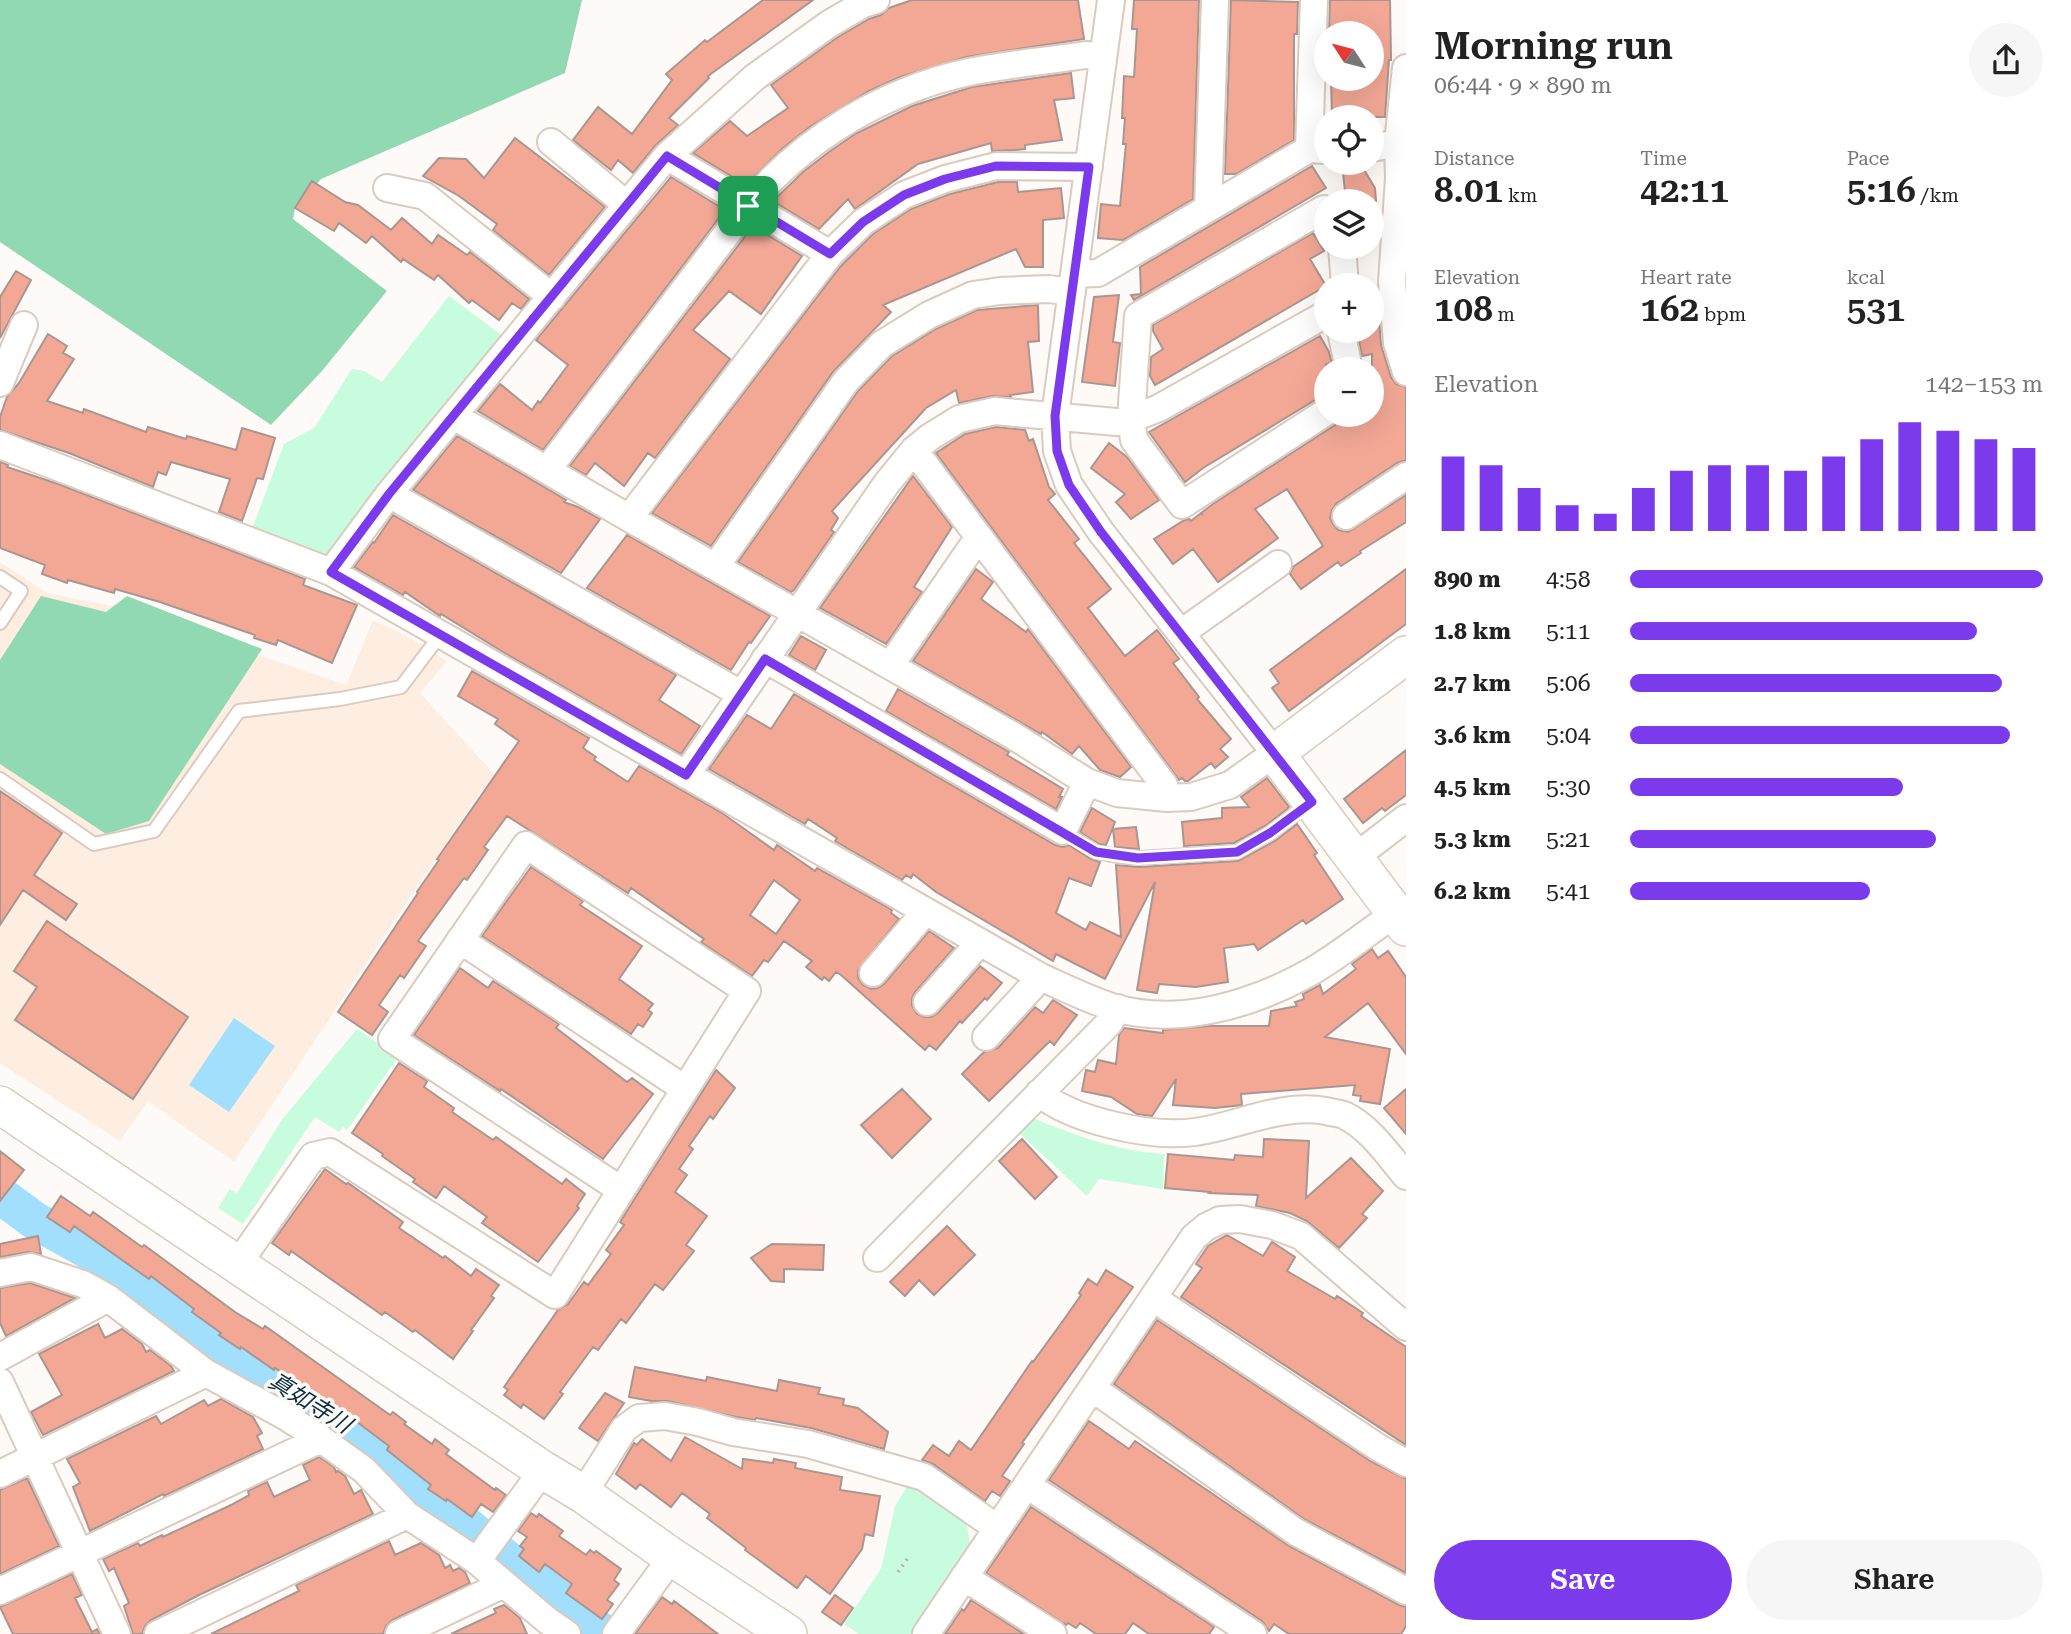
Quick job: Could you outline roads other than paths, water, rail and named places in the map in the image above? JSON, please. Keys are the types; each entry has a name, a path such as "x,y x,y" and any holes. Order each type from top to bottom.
{"street":[{"path":"331,572 389,494 667,156 755,77 828,23 863,4 877,0"},
{"path":"0,445 331,572 925,912 1078,995 1118,1009 1191,1014 1266,995 1401,920 1275,753 1101,532 1069,485 1057,451 1055,416 1111,0"},
{"path":"1208,208 1215,0"},
{"path":"1314,0 1317,105"},
{"path":"547,470 767,182 834,130 877,105 928,83 970,72 1086,55 1103,57"},
{"path":"1384,275 1403,178 1398,143 1406,68"},
{"path":"551,142 627,205"},
{"path":"1384,146 1398,143"},
{"path":"716,566 846,382 882,344 929,315 973,295 1000,290 1049,289 1098,273 1208,208 1314,152"},
{"path":"667,156 830,254"},
{"path":"629,518 830,254 863,222 904,195 945,179 996,166 1089,167"},
{"path":"387,188 425,197 552,297"},
{"path":"1314,215 1138,316 1131,419 1134,440 1182,505 1314,420"},
{"path":"1384,293 1406,372"},
{"path":"686,775 887,483 914,450 930,436 960,419 995,411 1116,422 1131,419 1159,408 1314,321"},
{"path":"0,383 24,325"},
{"path":"454,416 1012,735 1087,782 1117,793 1167,798 1191,797 1230,785 1406,655"},
{"path":"914,450 1164,785 1167,798"},
{"path":"1346,516 1406,475"},
{"path":"389,494 741,694"},
{"path":"890,666 978,538"},
{"path":"1181,633 1278,564"},
{"path":"765,659 1063,831 1087,782"},
{"path":"1354,858 1406,818"},
{"path":"238,1264 313,1156 331,1152 555,1295 747,990 526,845 392,1039 621,1190"},
{"path":"873,973 925,912"},
{"path":"460,940 685,1089"},
{"path":"928,1002 980,942"},
{"path":"986,1037 1041,976"},
{"path":"877,1258 1110,1023 1118,1009"},
{"path":"1039,1093 1052,1104 1091,1119 1160,1133 1196,1132 1280,1111 1314,1109 1344,1115 1364,1128 1406,1176"},
{"path":"0,1105 788,1634"},
{"path":"926,1634 1200,1232 1220,1220 1240,1219 1272,1225 1301,1236 1406,1327"},
{"path":"0,1273 32,1267 83,1284 108,1298 206,1373 321,1439 363,1471 407,1515 477,1561 567,1634"},
{"path":"0,1357 108,1298"},
{"path":"1153,1298 1379,1448 1406,1463"},
{"path":"0,1474 206,1373"},
{"path":"0,1382 117,1634"},
{"path":"1092,1388 1297,1532 1406,1591"},
{"path":"583,1494 624,1429 639,1418 665,1416 733,1432 808,1444 924,1477 996,1528"},
{"path":"0,1591 321,1439"},
{"path":"477,1561 543,1470"},
{"path":"1027,1485 1253,1634"},
{"path":"158,1634 407,1515"},
{"path":"616,1634 672,1558"},
{"path":"964,1577 1053,1634"},
{"path":"399,1634 504,1584"}],"lane":[{"path":"0,578 21,591 0,623"},
{"path":"0,779 94,844 154,831 239,711 340,699 401,687 441,634"},
{"path":"1063,831 1096,852 1117,856 1138,858 1237,852 1270,833 1312,802"}],"water":[{"path":"234,1018 275,1046 229,1112 189,1085"}],"waterway":[{"name":"真如寺川","path":"0,1195 34,1220 133,1275 200,1331 273,1380 342,1418 496,1551 604,1634"}]}
